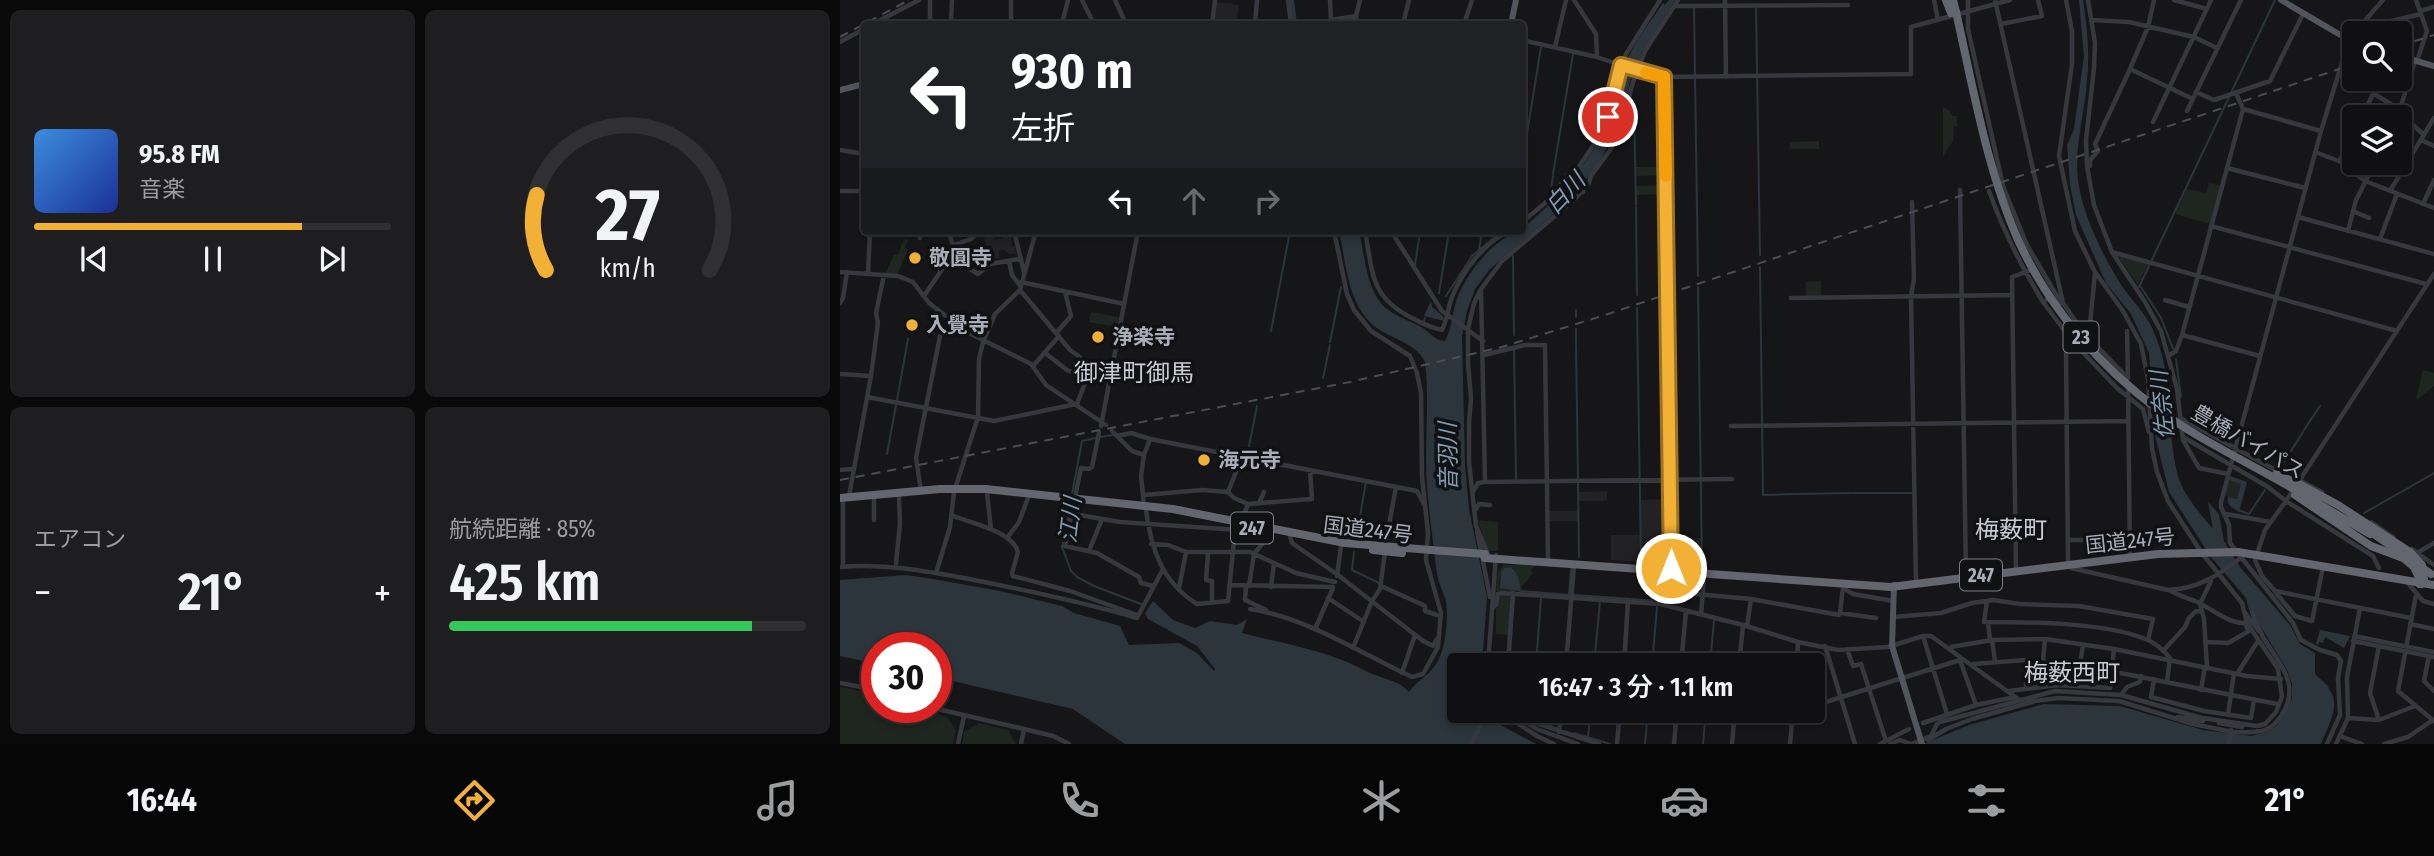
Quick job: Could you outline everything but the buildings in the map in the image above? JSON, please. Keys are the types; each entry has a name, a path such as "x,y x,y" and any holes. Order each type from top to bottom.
{"highway":[{"path":"1946,0 1955,12"},
{"name":"豊橋バイパス","path":"1955,0 1955,12 1968,68 2008,216 2032,266 2065,318 2106,365 2145,400 2199,435 2298,488"},
{"name":"豊橋バイパス","path":"1955,12 2005,198 2021,240 2054,298 2099,355 2134,387 2178,420 2298,488 2371,533 2434,577"},
{"path":"2298,488 2371,546 2404,559 2414,567 2415,583"},
{"path":"2298,488 2338,505 2410,552 2434,584"},
{"name":"国道247号","path":"843,500 986,489 1073,501"},
{"name":"国道247号","path":"843,500 920,491 987,493 1145,508 1345,543 1429,552 1548,559 1844,585 1894,585"},
{"name":"国道247号","path":"1241,526 1341,546 1385,552 1429,552"},
{"name":"国道247号","path":"1490,556 1894,585 2130,557 2203,552 2257,555 2415,583"},
{"path":"2397,579 2411,572 2410,565 2404,559"},
{"path":"2415,583 2424,579 2423,567"},
{"name":"国道247号","path":"2370,574 2434,584"},
{"path":"2415,583 2434,591"}],"main road":[{"path":"1512,21 1516,0"},
{"path":"2281,0 2342,32"},
{"path":"2412,60 2434,66"},
{"path":"840,90 861,85"},
{"path":"1894,585 1892,646 1923,742"}],"street":[{"path":"888,21 919,0"},
{"path":"930,0 930,21"},
{"path":"951,21 952,0"},
{"path":"1011,0 1011,21"},
{"path":"1063,21 1068,0"},
{"path":"1082,0 1092,21"},
{"path":"1115,0 1125,21"},
{"path":"1212,21 1215,0"},
{"path":"1255,21 1257,0"},
{"path":"1288,0 1291,21"},
{"path":"1330,0 1331,20 1356,16"},
{"path":"1357,21 1360,0"},
{"path":"1406,21 1409,0"},
{"path":"1465,21 1472,0"},
{"path":"1555,47 1566,0"},
{"path":"1574,0 1596,34 1597,57"},
{"path":"1526,219 1550,199 1566,178 1578,168 1599,137 1632,43 1660,0"},
{"path":"1492,608 1488,574 1482,562 1469,462 1471,398 1467,328 1472,310 1481,289 1502,261 1582,192 1618,135 1637,71 1650,43 1678,0"},
{"path":"1934,0 1938,20"},
{"path":"1968,0 1968,29 2003,186 2017,224 2055,295 2083,332 2128,378"},
{"path":"1526,41 1597,57 1664,77 1911,74 1911,27 2010,0"},
{"path":"2001,24 2042,16 2038,0"},
{"path":"2066,0 2072,31 2072,64 2060,141 2060,167 2075,231 2095,272 2123,311 2141,344 2148,379 2151,434 2157,472 2168,501 2219,575 2242,603 2249,631 2228,643 2206,642"},
{"path":"2088,0 2092,20 2094,68 2086,140 2094,205 2112,252 2153,315 2177,389 2182,437 2199,468 2228,474"},
{"path":"2089,174 2090,160 2098,151 2095,144 2148,27 2154,0"},
{"path":"2174,0 2207,9"},
{"path":"2153,122 2211,0"},
{"path":"2187,111 2241,0"},
{"path":"2366,21 2383,0"},
{"path":"2401,105 2427,33 2416,0"},
{"path":"1996,2 2062,300 2068,312"},
{"path":"1675,6 1725,3 1848,5"},
{"path":"1725,3 1726,77"},
{"path":"2390,21 2434,7"},
{"path":"2196,92 2214,100 2270,81 2303,13"},
{"path":"2092,20 2129,22 2194,37 2217,48"},
{"path":"840,42 861,31"},
{"path":"2327,744 2340,715 2338,678 2341,661 2337,655 2304,643 2293,622 2228,539 2226,514 2221,502 2305,188 2342,64"},
{"path":"2130,69 2193,99"},
{"path":"1660,604 1669,570 1671,479 1664,77"},
{"path":"2168,356 2176,351 2182,335 2243,109 2236,93"},
{"path":"2368,105 2373,93 2393,105"},
{"path":"2243,109 2321,131"},
{"path":"2390,191 2433,121"},
{"path":"2412,124 2422,138 2434,146"},
{"path":"840,150 861,154"},
{"path":"2315,152 2339,161 2365,181 2434,208"},
{"path":"2339,161 2342,156"},
{"path":"2227,168 2305,188"},
{"path":"2348,230 2368,175"},
{"path":"1566,178 1582,192"},
{"path":"2423,204 2434,180"},
{"path":"1960,190 1966,578"},
{"path":"840,191 861,191"},
{"path":"1989,191 2006,234 2043,302 2073,342 2143,409 2151,434"},
{"path":"2380,239 2397,194"},
{"path":"1912,202 1916,584"},
{"path":"2353,211 2369,218"},
{"path":"2298,217 2434,254"},
{"path":"2211,226 2427,284"},
{"path":"868,274 870,235"},
{"path":"924,296 955,250 950,235"},
{"path":"954,245 975,235"},
{"path":"1015,235 1024,273"},
{"path":"936,573 955,491 978,417 979,359 983,342 995,314 1021,286 1035,235"},
{"path":"1137,235 1093,467 1081,468 1066,546 1097,553 1139,578 1141,583 1153,586"},
{"path":"1271,533 1254,554 1245,600 1268,612 1314,629 1402,673 1415,678 1423,674 1436,653 1441,610 1428,569 1420,393 1413,359 1392,342 1371,331 1354,310 1347,294 1335,235"},
{"path":"1366,235 1377,288 1388,304 1438,329 1444,327 1459,282 1472,262 1505,235"},
{"path":"1393,235 1438,307 1483,342"},
{"path":"2112,252 2397,331"},
{"path":"950,257 978,274 990,264 1020,259"},
{"path":"1009,261 1012,275 1070,350 1080,358 1083,366 1090,370 1077,404"},
{"path":"2016,571 2012,277 2026,274 2038,267"},
{"path":"840,272 898,276 912,282 938,310 983,342 1033,366 1046,385 1077,404 1102,426"},
{"path":"840,303 847,272"},
{"path":"2095,272 2092,317 2066,353 2068,565 2071,568 2168,590 2232,621 2246,623 2272,658 2280,679 2282,697 2276,712 2264,724 2231,729"},
{"path":"2323,566 2312,621 2295,616 2258,569 2255,560 2270,522 2298,488 2434,274"},
{"path":"884,275 876,313 878,323 871,376 853,469 843,500 842,565 879,566 936,573 1042,594 1137,618 1163,569"},
{"path":"1021,286 1124,304"},
{"path":"1481,289 1485,482"},
{"path":"1033,366 1071,316 1065,292"},
{"path":"1791,298 2012,295"},
{"path":"2043,302 2055,295"},
{"path":"2165,300 2189,307"},
{"path":"2127,331 2130,557"},
{"path":"2182,335 2260,356"},
{"path":"920,491 916,458 940,336"},
{"path":"1484,355 1525,345 1545,345 1548,559"},
{"path":"1045,353 1067,370 1087,379"},
{"path":"840,374 871,376"},
{"path":"867,397 994,421 1077,404"},
{"path":"2180,418 2298,488 2389,533 2434,565"},
{"path":"1731,426 2128,421"},
{"path":"1112,431 1132,451 1144,455"},
{"path":"1118,436 1131,433 1150,439 1417,491 1424,505"},
{"path":"2182,437 2268,486 2286,501 2373,556 2379,568"},
{"path":"1150,439 1141,476 1151,544 1163,569 1197,604 1228,601 1234,541 1248,504"},
{"path":"1228,492 1242,457"},
{"path":"840,470 853,469"},
{"path":"1144,495 1202,490 1228,492 1248,504 1312,499 1310,470"},
{"path":"1472,493 1478,483 1485,482 1732,479"},
{"path":"1386,541 1396,487"},
{"path":"1259,503 1264,492"},
{"path":"987,493 991,529"},
{"path":"896,563 900,524 899,497"},
{"path":"1007,537 1019,522 1028,498"},
{"path":"874,499 874,520"},
{"path":"1475,513 1477,505 1490,505"},
{"path":"1074,514 1148,523 1241,526"},
{"path":"2226,514 2270,522"},
{"path":"951,515 1007,537 1018,548 1013,576 1070,591 1138,615"},
{"path":"1089,551 1102,519"},
{"path":"1477,529 1490,556 1492,608 1489,653"},
{"path":"1290,536 1290,542 1338,575 1415,635 1433,646 1440,633"},
{"path":"2068,540 2092,540"},
{"path":"2417,552 2434,543"},
{"path":"1151,544 1168,545 1186,552 1254,554 1296,573 1334,585"},
{"path":"1314,629 1338,575 1341,546"},
{"path":"1179,588 1186,552"},
{"path":"1353,648 1381,584 1385,552"},
{"path":"1208,553 1206,580 1212,581 1212,602"},
{"path":"2168,590 2181,590 2211,580 2239,555"},
{"path":"1271,587 1274,563"},
{"path":"1567,653 1574,564"},
{"path":"1702,615 1704,577"},
{"path":"2201,690 2206,667 2206,642 2200,604 2211,580"},
{"path":"2386,744 2408,737 2434,720 2398,691 2416,595 2415,583"},
{"path":"1381,584 1425,606 1425,611 1437,615"},
{"path":"1230,585 1334,585"},
{"path":"1844,585 1853,594 1893,601"},
{"path":"1840,613 1844,585"},
{"path":"1662,591 1751,599 1839,615 1876,618"},
{"path":"2275,591 2360,608 2434,629"},
{"path":"1492,608 1496,605 1499,593 1660,604 1745,625 1798,642 1838,650 1892,646 1931,636 1950,647 1961,659 2017,698"},
{"path":"1509,653 1513,593"},
{"path":"2416,595 2423,601 2434,604"},
{"path":"1328,598 1364,622"},
{"path":"1741,653 1751,599"},
{"path":"1624,653 1628,601"},
{"path":"1892,617 1941,613 1987,601 2079,606 2153,620 2148,640"},
{"path":"1987,601 1984,622 2098,628 2148,640 2170,658 2167,682"},
{"path":"2336,744 2348,718 2346,683 2360,608"},
{"path":"1250,609 1268,612"},
{"path":"1682,653 1685,611"},
{"path":"2163,651 2196,611 2202,612"},
{"path":"2252,612 2262,634"},
{"path":"1880,744 1900,740 1911,744 1923,742 1957,724 2047,699 2119,701 2177,718 2231,729 2255,733 2267,730 2274,725 2288,701 2289,684 2284,669 2245,613"},
{"path":"1988,622 1995,661"},
{"path":"1402,673 1415,635"},
{"path":"1923,636 1947,714"},
{"path":"2043,661 2045,639"},
{"path":"1950,647 1991,640 2045,639 2280,679"},
{"path":"2354,639 2405,649"},
{"path":"2354,639 2433,655 2424,681 2434,691"},
{"path":"2228,715 2235,673 2258,641"},
{"path":"1798,642 1798,653"},
{"path":"2080,665 2083,645"},
{"path":"1825,646 1855,744"},
{"path":"2379,646 2370,693 2379,720"},
{"path":"1847,649 1853,666 1861,664 1888,742"},
{"path":"2009,691 2057,685 2110,688 2114,649"},
{"path":"1825,702 1961,659"},
{"path":"1961,659 1976,705"},
{"path":"2026,660 2026,689"},
{"path":"1972,665 1995,661 2059,662 2112,670 2277,704"},
{"path":"2057,685 2059,662"},
{"path":"2121,695 2127,687 2140,681 2141,676"},
{"path":"2154,679 2151,697 2204,711 2251,718 2253,700"},
{"path":"1923,723 1976,705 2055,691 2121,695 2202,718 2253,726 2264,722 2277,704 2280,679"},
{"path":"840,683 861,687"},
{"path":"1923,742 1931,736 1940,722 2017,698"},
{"path":"2348,718 2379,720 2415,706"},
{"path":"952,713 1053,736 1069,744"},
{"path":"958,744 964,716"},
{"path":"1471,744 1482,723"},
{"path":"1516,723 1554,744"},
{"path":"1528,723 1578,744"},
{"path":"1540,723 1599,744"},
{"path":"1559,732 1560,723"},
{"path":"1617,744 1619,723"},
{"path":"1674,744 1676,723"},
{"path":"1732,744 1734,723"},
{"path":"1790,744 1792,723"},
{"path":"1021,744 1024,729"},
{"path":"1888,742 1909,729"},
{"path":"2229,744 2231,729"},
{"path":"2340,736 2362,744"}],"shaded area":[{"path":"1216,2 1239,5 1236,21 1214,21"},
{"path":"1943,107 1950,111 1952,116 1956,116 1958,126 1954,126 1953,141 1943,156"},
{"path":"1819,141 1819,149 1790,149 1790,142"},
{"path":"1636,167 1664,167 1665,175 1636,176"},
{"path":"2209,183 2220,185 2210,224 2175,214 2187,189 2206,193"},
{"path":"1665,185 1665,194 1636,195 1636,186"},
{"path":"994,235 995,239 1010,235 1016,254 999,251 999,258 994,259 991,245 986,246 984,238"},
{"path":"904,239 908,240 905,248 908,249 897,275 885,274 894,255 898,255"},
{"path":"2117,255 2148,264 2138,285"},
{"path":"1821,281 1821,296 1806,297 1806,282"},
{"path":"1091,312 1119,317 1117,327 1089,322"},
{"path":"2423,370 2434,373 2434,386 2418,399 2416,398"},
{"path":"2229,480 2242,483 2237,499 2224,496"},
{"path":"1607,491 1607,501 1579,501 1579,492"},
{"path":"1669,499 1669,564 1611,560 1611,535 1641,535 1641,500"},
{"path":"1548,511 1578,511 1578,521 1548,521"},
{"path":"1477,520 1498,522 1498,551 1489,551"},
{"path":"1701,538 1702,567 1673,564 1672,539"},
{"path":"1503,565 1537,565 1531,569 1533,573 1521,591 1496,591 1498,572","holes":["1513,568 1519,582 1515,590 1499,584 1501,572"]},
{"path":"1501,595 1511,595 1509,635 1496,634 1496,609"},
{"path":"840,687 861,691 861,723 951,723 956,730 953,744 840,744"},
{"path":"979,723 1008,730 1016,744 962,744 964,732"}],"water":[{"path":"1669,0 1675,0 1642,52 1630,81 1623,116 1597,167 1567,202 1490,269 1475,289 1462,336 1465,465 1469,509 1487,597 1483,653 1447,653 1447,723 1497,723 1536,744 1125,744 1073,709 952,681 952,632 861,632 861,661 840,656 840,580 906,575 1000,591 1062,606 1074,613 1120,626 1129,645 1179,643 1197,653 1214,671 1197,646 1148,619 1145,613 1153,601 1173,620 1195,628 1210,621 1237,625 1247,619 1242,633 1336,658 1394,682 1409,692 1439,659 1447,624 1446,603 1438,579 1427,486 1425,362 1415,349 1378,329 1364,315 1352,293 1340,235 1360,235 1370,283 1380,302 1438,340 1445,341 1457,299 1474,268 1502,240 1510,235 1526,235 1526,225 1566,187 1591,154 1610,118 1624,68 1632,51 1663,3 1665,5"},
{"name":"佐奈川","path":"2079,0 2083,0 2088,50 2086,92 2077,155 2078,180 2084,206 2106,259 2145,316 2157,340 2166,373 2174,459 2184,490 2213,529 2208,502 2219,514 2224,541 2240,567 2290,625 2300,644 2315,653 2315,674 2328,686 2334,702 2331,721 2321,744 1923,744 1969,725 2044,704 2120,706 2203,730 2251,736 2267,732 2276,726 2292,698 2292,684 2287,670 2249,610 2246,598 2211,557 2169,492 2155,435 2149,353 2131,314 2106,283 2076,215 2070,185 2067,145 2074,129 2084,56"},
{"path":"1431,301 1432,307 1443,316 1444,321 1424,316"},
{"path":"2230,476 2247,482 2239,512 2230,506 2228,497 2237,499 2241,484 2229,480"},
{"path":"1511,567 1516,572 1520,591 1500,588 1501,572"},
{"path":"2320,630 2350,636 2344,648 2325,637 2323,643 2319,642 2318,645 2316,644"}],"waterway":[{"path":"1291,0 1294,21"},
{"path":"2139,287 2275,0"},
{"path":"1756,7 1760,255"},
{"path":"1694,8 1698,276"},
{"path":"1526,139 1541,47"},
{"name":"白川","path":"1553,174 1573,54"},
{"path":"1629,109 1634,109 1636,205"},
{"name":"白川","path":"1550,195 1553,176"},
{"path":"1636,207 1637,295"},
{"path":"1271,331 1289,235"},
{"path":"1415,265 1419,235"},
{"path":"1439,293 1448,235"},
{"path":"1479,250 1481,235"},
{"path":"1446,296 1472,256 1497,235"},
{"path":"1513,256 1514,335"},
{"path":"1760,267 1763,495 1793,494"},
{"path":"1330,342 1341,287"},
{"path":"1698,287 1702,567"},
{"path":"2141,287 2161,318 2173,349"},
{"path":"1637,308 1641,562"},
{"path":"1576,310 1576,317"},
{"path":"1576,329 1576,343"},
{"path":"897,400 908,339"},
{"path":"1323,378 1330,345"},
{"path":"1576,345 1578,480"},
{"path":"1514,350 1516,479"},
{"name":"佐奈川","path":"2176,359 2181,397"},
{"path":"887,454 896,405"},
{"path":"1247,456 1257,406"},
{"path":"2304,430 2320,406"},
{"path":"2280,468 2303,432"},
{"path":"1101,437 1113,435"},
{"name":"江川","path":"1072,494 1082,441 1096,438"},
{"path":"2403,491 2434,473"},
{"path":"1356,539 1366,482"},
{"path":"1578,483 1579,557"},
{"path":"2238,510 2249,514 2265,490"},
{"path":"2364,513 2401,492"},
{"path":"1794,494 1852,493"},
{"path":"1854,493 1912,493"},
{"name":"江川","path":"1071,503 1062,547 1071,571 1094,586 1141,604"},
{"path":"1354,552 1352,570 1379,583"},
{"path":"1520,591 1569,595 1571,569"},
{"path":"1574,595 1659,601"},
{"path":"1537,653 1541,598"},
{"path":"1595,653 1600,601"},
{"path":"1653,653 1657,607"},
{"path":"1711,653 1714,620"},
{"path":"1544,723 1552,726"},
{"path":"1588,737 1590,723"},
{"path":"1645,744 1647,723"},
{"path":"1703,744 1705,723"},
{"path":"1574,733 1610,744"}],"railway":[{"path":"870,21 909,0"},
{"path":"840,37 861,26"},
{"path":"2412,42 2434,35"},
{"path":"840,480 1350,382 1502,347 2342,68"}],"slow traffic":[{"path":"1646,73 1664,77 1666,176"}],"place":[{"name":"敬圓寺","path":"915,258"},
{"name":"入覺寺","path":"912,325"},
{"name":"浄楽寺","path":"1098,337"},
{"name":"海元寺","path":"1204,460"}],"district":[{"name":"御津町御馬","path":"1134,373"},
{"name":"梅薮町","path":"2011,530"},
{"name":"梅薮西町","path":"2072,673"}],"route":[{"path":"1608,117 1621,65 1664,77 1671,568"}],"water label":[{"name":"音羽川","path":"1448,457"}]}
